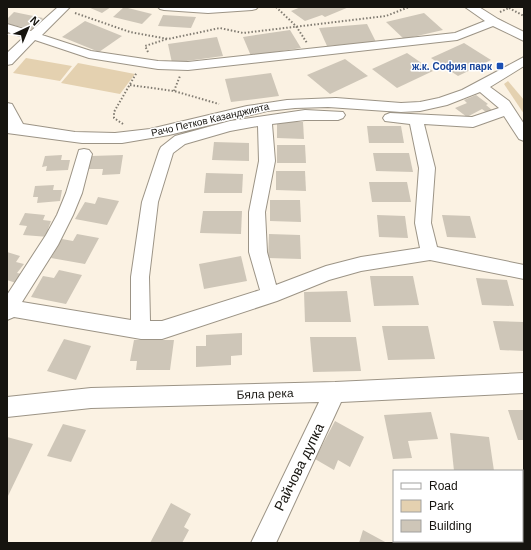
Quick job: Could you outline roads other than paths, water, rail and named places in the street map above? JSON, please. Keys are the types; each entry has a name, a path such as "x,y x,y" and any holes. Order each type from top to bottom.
{"street":[{"path":"164,7 188,10 223,10 252,7"},
{"path":"471,7 497,24 524,37"},
{"path":"7,61 32,35 56,16 63,8"},
{"path":"497,24 506,36 524,46"},
{"path":"7,28 89,54 148,64 188,66 457,36 497,24"},
{"name":"Рачо Петков Казанджията","path":"12,128 68,137 130,137 158,132 242,111 273,105 304,102 351,103 397,107 428,105 459,96 478,88 524,61"},
{"path":"478,88 496,108 507,110 524,136"},
{"path":"7,107 12,128"},
{"path":"142,330 140,277 150,202 166,151 180,140 230,126 305,115 473,122 507,110"},
{"path":"265,120 267,161 257,212 258,252 270,295"},
{"path":"416,120 427,168 423,223 430,253"},
{"path":"84,154 75,188 65,214 48,246 8,309 142,330 162,330 270,295 326,273 354,266 430,253 524,272"},
{"name":"Бяла река","path":"7,407 91,398 335,392 524,383"},
{"name":"Райчова дупка","path":"263,543 335,392"}],"place":[{"name":"ж.к. София парк","path":"500,66"}]}
